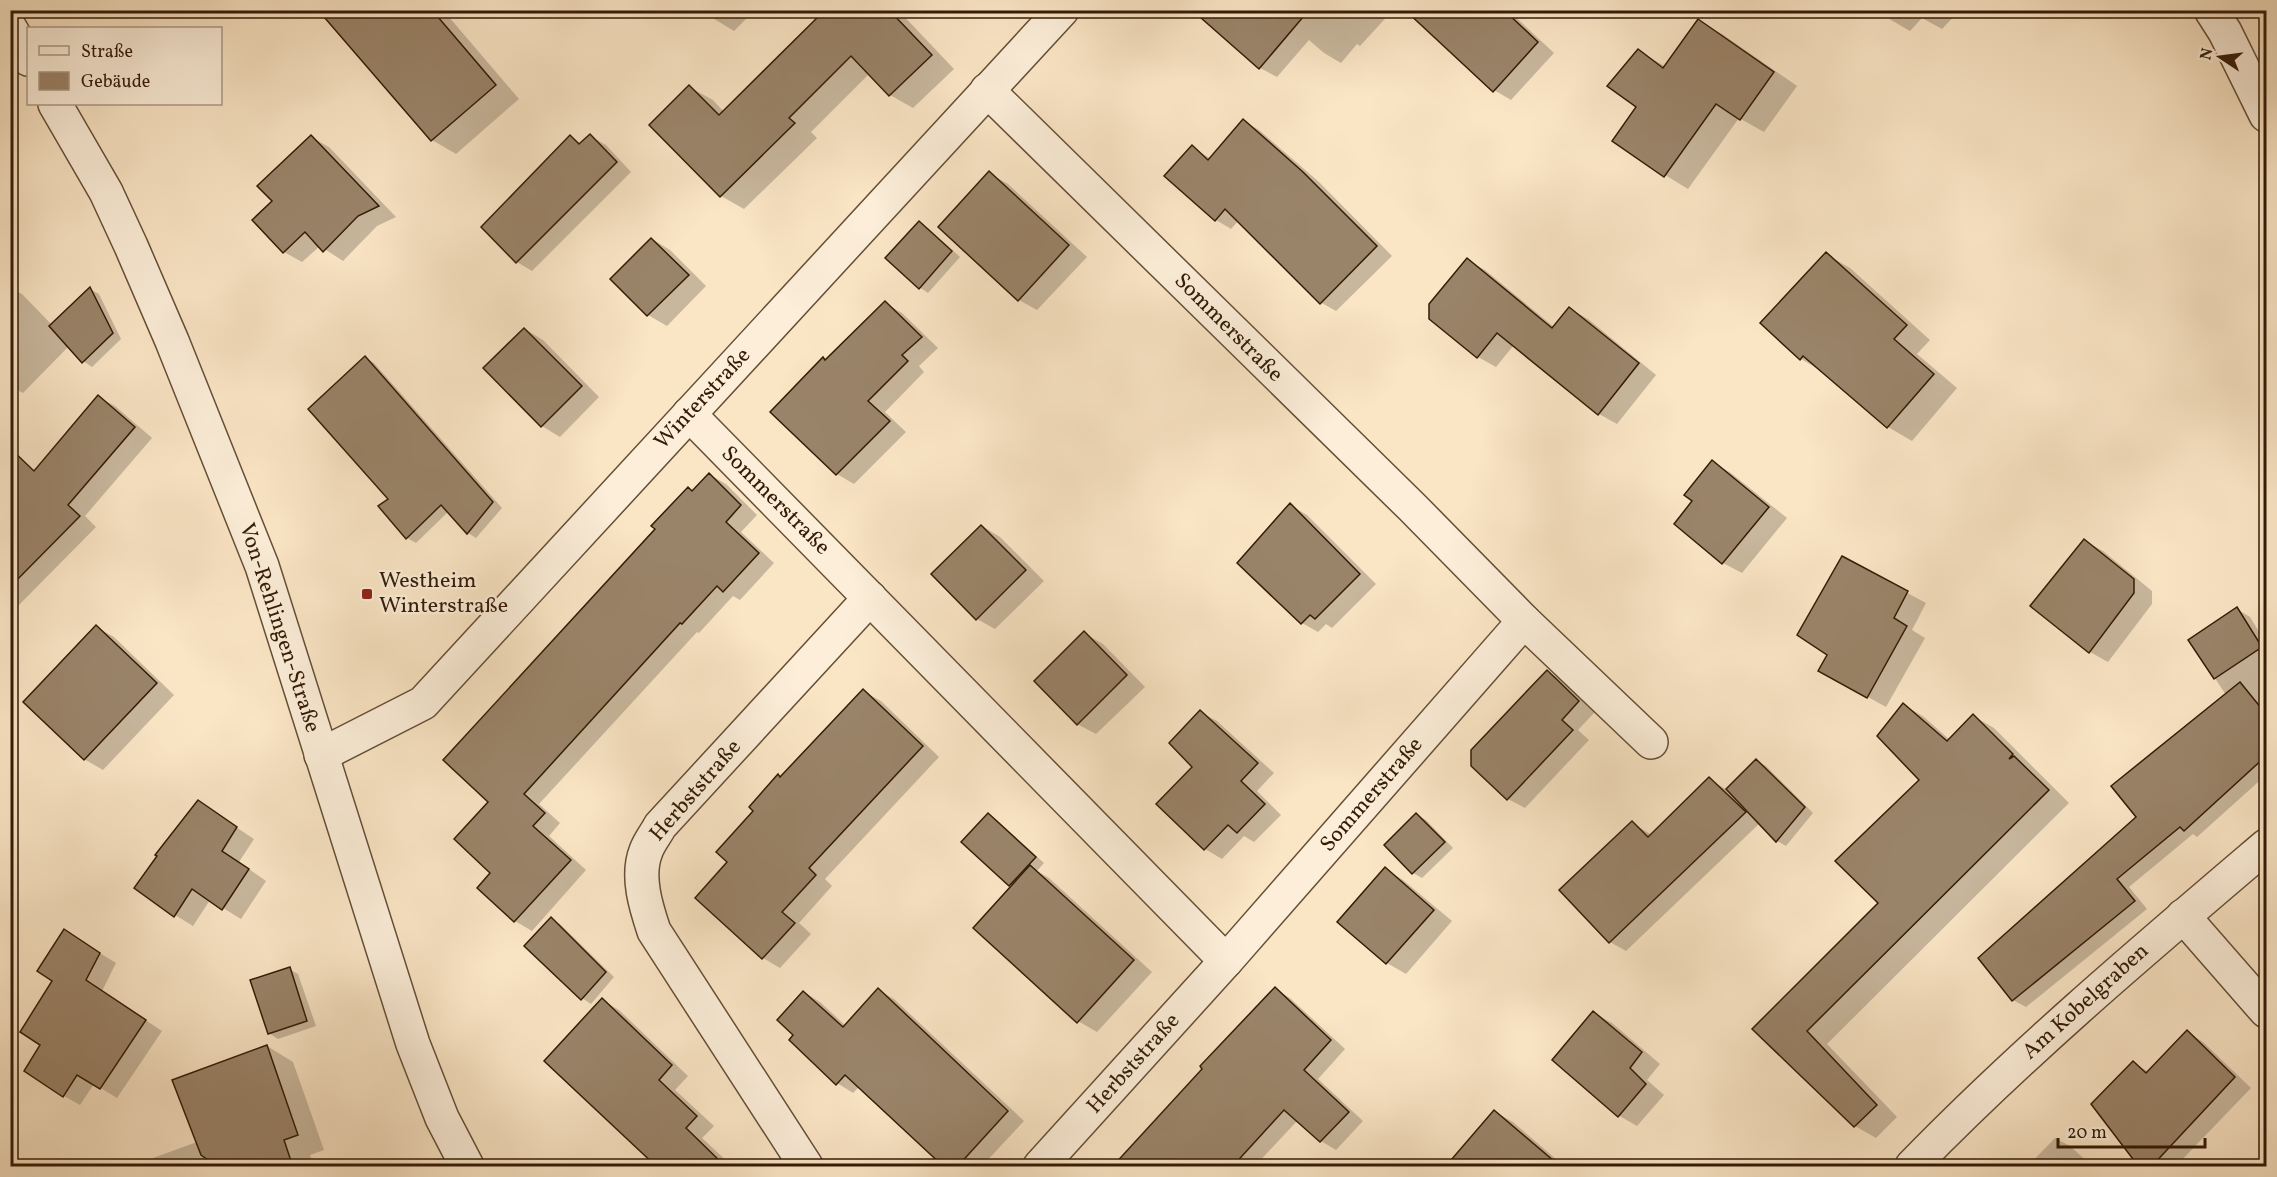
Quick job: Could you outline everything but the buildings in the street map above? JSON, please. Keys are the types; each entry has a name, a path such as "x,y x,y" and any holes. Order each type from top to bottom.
{"street":[{"name":"Winterstraße","path":"321,755 423,703 1062,10"},
{"path":"2211,10 2225,32 2266,115"},
{"path":"10,28 27,56"},
{"name":"Sommerstraße","path":"688,414 1227,960 1524,621 1412,507 987,90"},
{"name":"Von-Rehlingen-Straße","path":"56,105 106,192 172,340 262,566 413,1044 442,1118 467,1167"},
{"name":"Herbststraße","path":"806,1167 654,932 642,878 645,852 660,826 870,598"},
{"path":"1524,621 1651,742"},
{"name":"Am Kobelgraben","path":"1912,1167 1994,1084 2183,916 2266,846"},
{"path":"2183,916 2266,1011"},
{"name":"Herbststraße","path":"1040,1167 1227,960"}],"place":[{"name":"Westheim Winterstraße","path":"367,594"}]}
